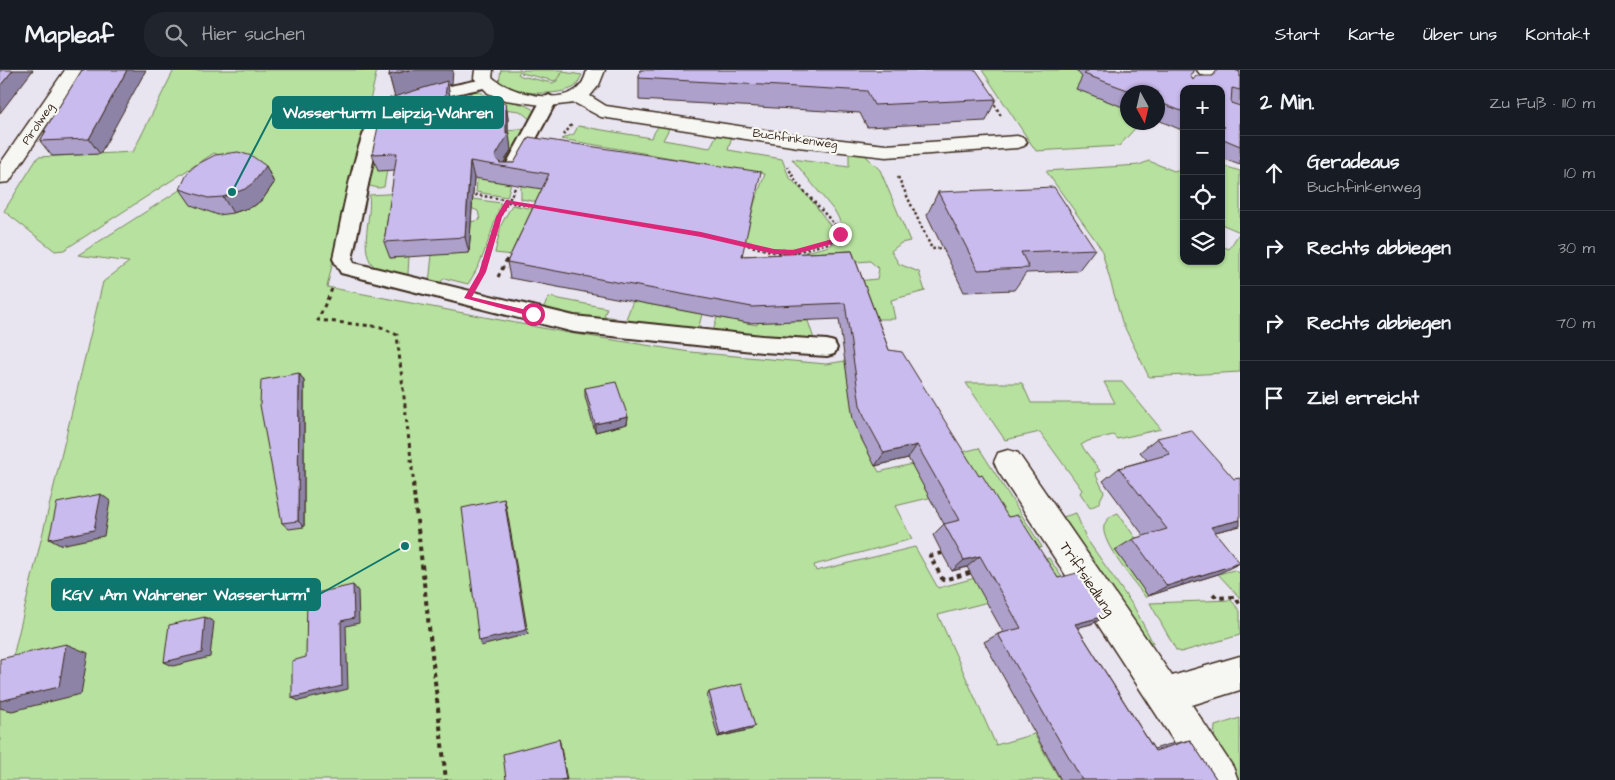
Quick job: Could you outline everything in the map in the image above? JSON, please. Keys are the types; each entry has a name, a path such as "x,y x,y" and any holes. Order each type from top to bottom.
{"street":[{"name":"Pirolweg","path":"2,177 74,70"},
{"path":"486,76 495,89 509,95 550,100 578,96 588,88 596,70"},
{"path":"1203,74 1240,82"},
{"name":"Buchfinkenweg","path":"578,96 601,111 787,139 886,151 1017,142"},
{"name":"Triftsiedlung","path":"1008,462 1220,780"},
{"path":"1165,696 1240,673"}],"lane":[{"path":"486,76 384,111 372,129 342,259 348,268 574,324 762,344 828,348"},
{"path":"513,179 550,100"}],"path":[{"path":"988,94 1017,142"},
{"path":"736,242 774,252 793,253 839,240 840,234 819,204 792,177 785,160 787,139"},
{"path":"886,151 932,249 944,248"},
{"path":"467,298 482,272 499,217 508,201 513,179"},
{"path":"470,194 471,186"},
{"path":"460,194 470,194 541,207"},
{"path":"497,280 509,255"},
{"path":"342,259 334,288 329,292 318,320 381,327 397,335 446,780"},
{"path":"942,553 930,556 943,580 980,570"},
{"path":"1213,594 1216,598 1235,597 1240,604"}],"green space":[{"path":"174,70 377,70 327,287 563,332 690,352 826,364 845,361 858,432 879,472 979,448 1042,547 1020,553 970,488 895,506 912,539 814,565 816,571 915,547 938,588 1049,558 1065,582 938,615 996,745 1034,734 1060,780 0,780 0,711 103,282 129,262 78,255 214,168 219,155 214,153 64,250 55,251 4,211 38,157 133,152"},
{"path":"501,70 521,70 518,74 521,76 552,83 557,81 562,73 555,81 521,73 523,70 564,70 563,72 582,75 576,86 569,90 536,93 514,90 505,86 499,82"},
{"path":"982,70 1095,70 1120,89 1120,130 1134,130 1119,146 1036,151"},
{"path":"476,90 491,98 527,106 536,113 532,121 520,111 503,109 385,135 378,170 387,170 384,187 378,188 366,185 377,132 449,107"},
{"path":"659,125 670,127 663,140 710,148 717,134 732,136 728,150 782,159 789,177 813,202 837,235 817,244 790,248 776,249 756,244 745,240 755,201 765,174 561,139 574,134 578,126 651,138"},
{"path":"522,129 525,133 507,197 476,192 479,154 508,131"},
{"path":"849,153 865,155 880,170 910,241 901,243 891,251 899,264 919,272 925,291 891,300 895,319 873,319 857,281 877,279 879,269 870,261 816,265 812,257 805,252 833,244 845,231 836,213 792,159 849,167"},
{"path":"1149,161 1174,171 1180,169 1180,265 1225,265 1225,248 1229,249 1240,232 1240,372 1149,377 1122,322 1101,248 1046,171 1139,165"},
{"path":"1225,166 1240,171 1240,232 1225,226"},
{"path":"521,185 554,190 544,203 521,199"},
{"path":"403,193 451,196 501,203 483,255 468,284 444,278 439,285 429,283 432,255 470,222 480,220 478,211 464,205 390,258 409,256 408,274 404,277 381,271 373,265 368,257 366,248 370,204 369,195"},
{"path":"512,205 561,214 520,256 495,253 501,225"},
{"path":"549,297 607,308 604,316 615,318 613,323 542,310"},
{"path":"633,301 702,314 698,330 624,324"},
{"path":"791,311 795,321 808,321 814,339 713,332 717,317 757,325 760,312"},
{"path":"1104,382 1122,382 1161,429 1117,439 1113,435 1088,441 1081,445 1100,471 1095,473 1104,492 1098,504 1090,508 1080,493 1082,490 1040,432 1005,440 966,383 1022,383 1031,403 1115,403"},
{"path":"1076,513 1086,538 1134,607 1153,643 1147,641 1063,517"},
{"path":"1118,513 1139,543 1116,551 1148,596 1146,598 1113,552 1104,533 1106,521"},
{"path":"1234,570 1240,573 1240,598 1218,574"},
{"path":"1231,600 1240,611 1240,635 1181,652 1176,650 1150,603"},
{"path":"1240,718 1240,780 1238,780 1214,743 1215,726"}],"building":[{"path":"0,70 13,70 0,86"},
{"path":"82,70 127,70 89,139 40,141 46,131 44,131"},
{"path":"390,70 410,70 389,75"},
{"path":"640,70 976,70 996,99 874,105 867,91 639,78"},
{"path":"1089,70 1194,70 1190,75 1193,80 1196,76 1213,76 1217,70 1240,72 1240,90 1232,88 1231,103 1240,106 1240,146 1225,140 1225,85 1180,85 1180,110 1165,105 1165,85 1120,85 1120,87 1084,74"},
{"path":"447,81 444,105 506,103 506,133 509,133 495,157 500,163 514,163 529,137 761,172 742,256 852,251 889,350 902,352 979,476 982,475 1008,517 1018,515 1058,578 1081,572 1109,615 1075,624 1155,751 1190,740 1217,780 1082,780 998,634 1021,628 980,556 964,560 944,524 960,520 917,445 884,453 865,418 860,405 845,303 752,307 507,262 549,174 470,161 465,237 384,242 397,153 372,154 380,118 383,118 387,99"},
{"path":"238,152 252,156 266,166 254,182 245,189 223,197 208,198 180,189 188,172 196,165 215,155"},
{"path":"1054,187 1095,249 1021,252 1029,268 978,270 938,192"},
{"path":"299,373 298,521 282,523 260,405 261,380"},
{"path":"616,382 628,417 595,424 585,388"},
{"path":"1191,430 1234,479 1240,478 1240,520 1211,527 1240,563 1167,586 1133,539 1167,529 1119,468 1170,454 1157,438"},
{"path":"101,494 94,530 49,539 57,503"},
{"path":"504,499 526,630 479,641 462,508"},
{"path":"353,585 354,618 341,621 342,686 292,698 292,661 306,657 307,595"},
{"path":"205,617 202,653 164,662 169,625"},
{"path":"66,644 59,687 0,701 0,659"},
{"path":"742,684 755,726 720,735 709,692"},
{"path":"559,739 566,779 506,780 503,754"}],"place":[{"name":"Wasserturm Leipzig-Wahren","path":"232,192"},
{"name":"KGV „Am Wahrener Wasserturm“","path":"405,546"}],"route":[{"path":"533,314 467,298 482,272 499,217 508,202 701,235 774,252 793,253 839,240 840,234"}]}
